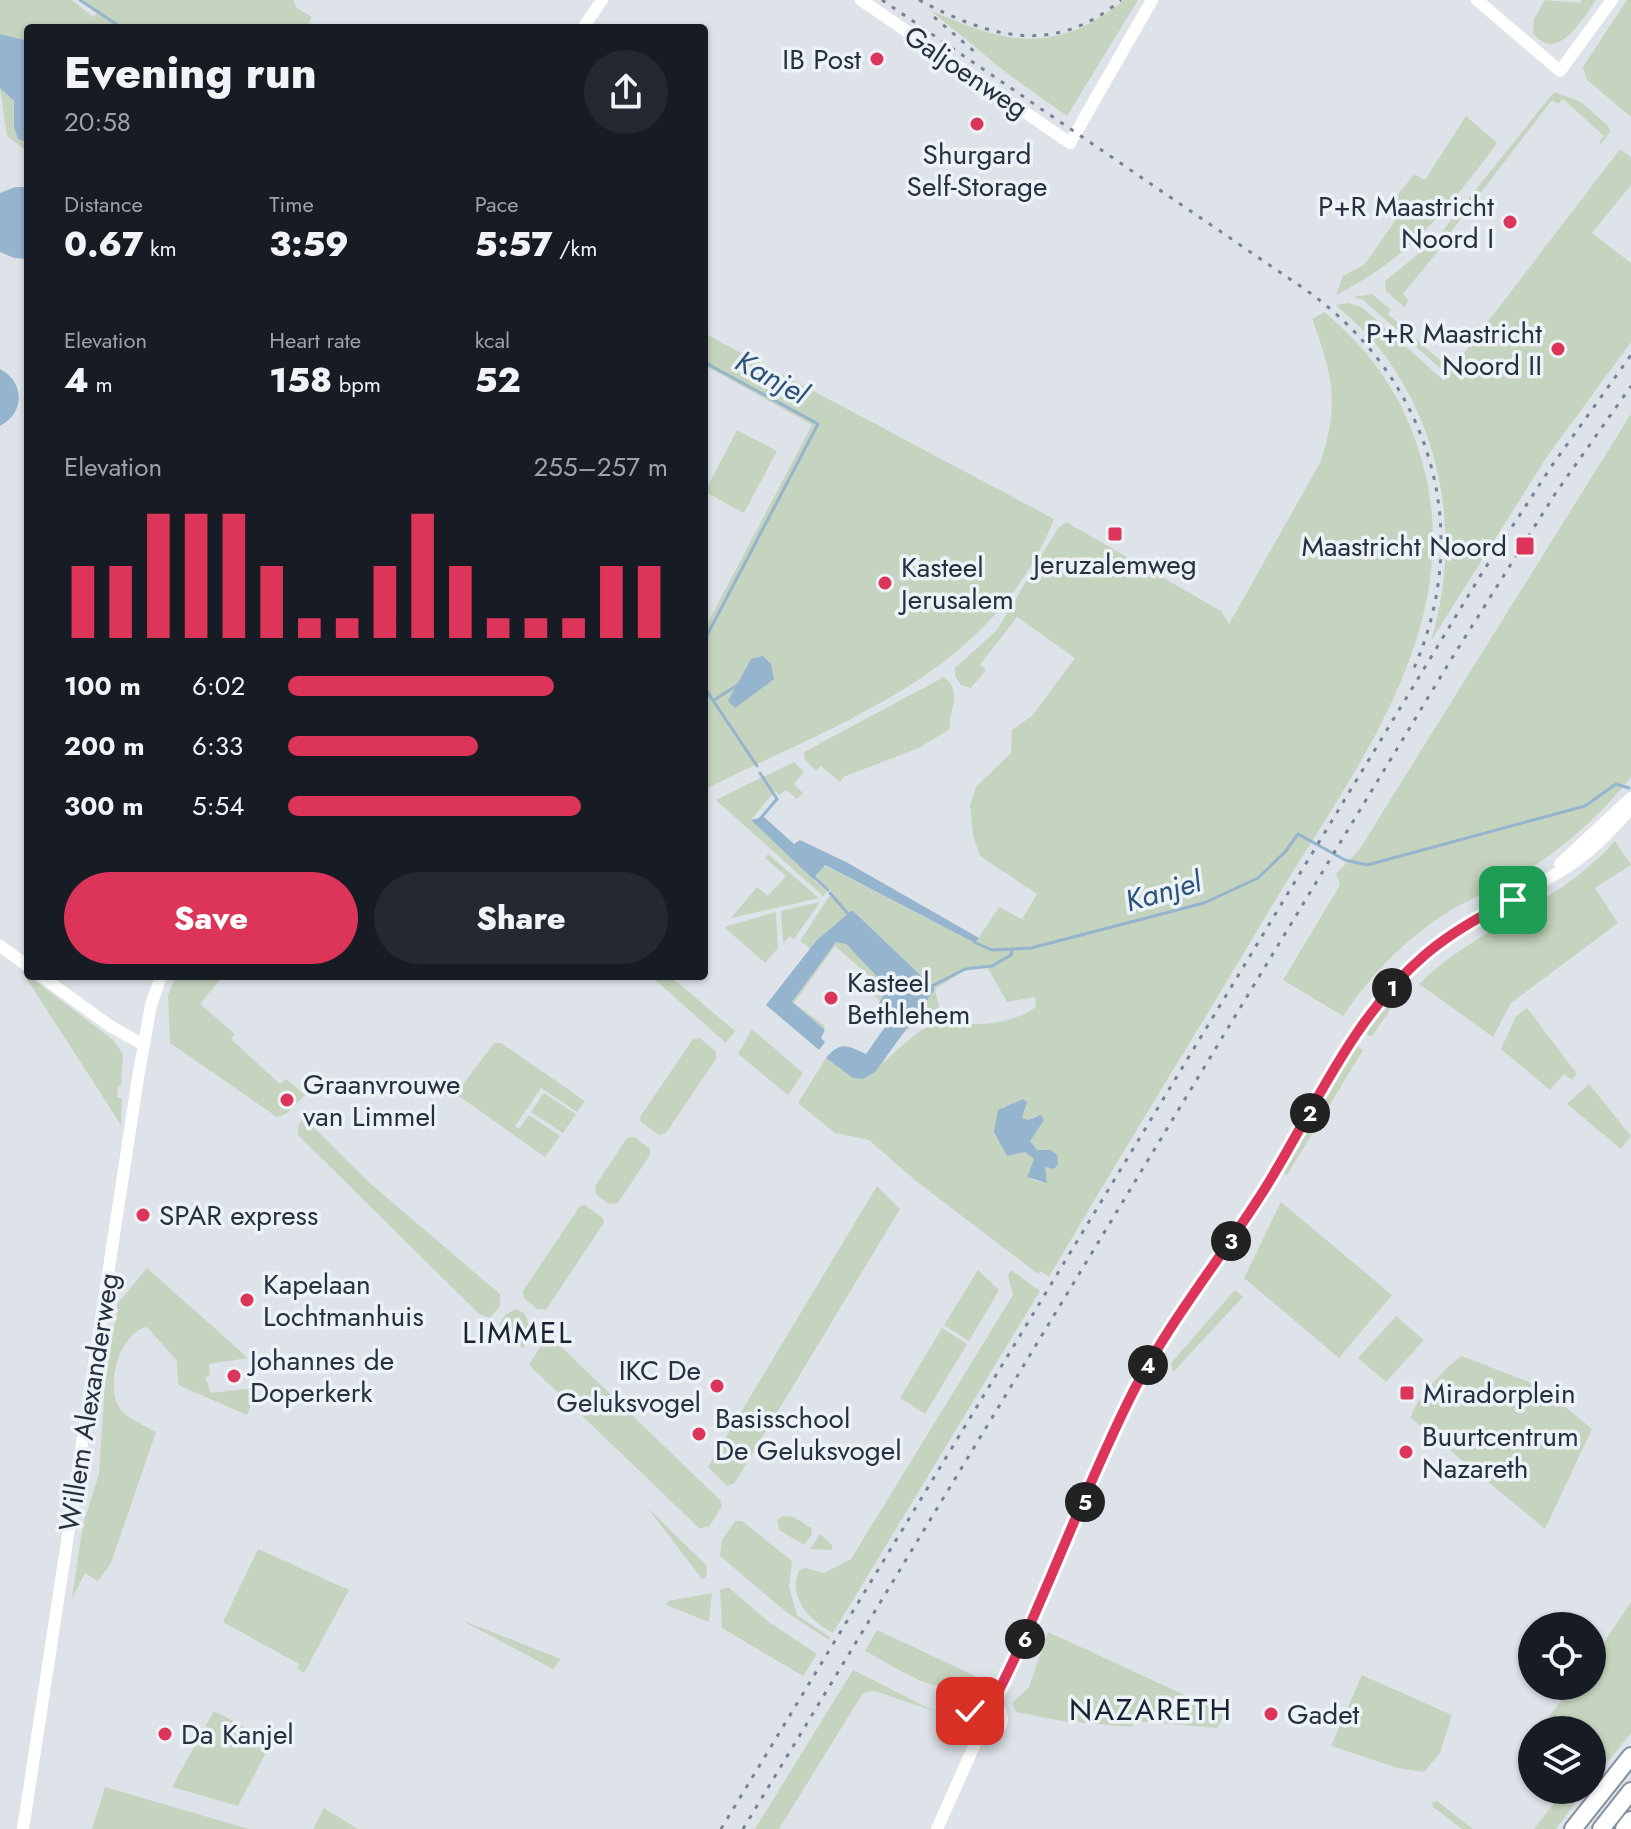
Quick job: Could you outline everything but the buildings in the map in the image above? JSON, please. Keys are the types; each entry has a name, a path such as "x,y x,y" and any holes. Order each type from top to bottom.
{"highway":[{"path":"1573,1829 1631,1756"},
{"path":"1601,1829 1631,1791"},
{"path":"1624,1829 1631,1820"}],"street":[{"path":"586,24 602,0"},
{"name":"Galjoenweg","path":"861,0 1070,143 1152,0"},
{"path":"1477,0 1560,71 1612,0"},
{"path":"1544,880 1631,798"},
{"path":"992,1704 1024,1642 1138,1382 1253,1208 1361,1028 1426,953 1593,847 1631,808"},
{"path":"0,946 24,963"},
{"path":"47,980 110,1026 144,1045"},
{"name":"Willem Alexanderweg","path":"23,1829 144,1045 160,980"},
{"path":"977,1704 992,1704 1001,1712 1001,1726 991,1735 979,1735 970,1726 969,1714 977,1704"},
{"path":"937,1829 979,1735"}],"green space":[{"path":"0,0 72,0 93,17 98,12 83,0 293,0 297,8 312,17 308,24 24,24 24,40 0,34"},
{"path":"1124,0 1138,0 1067,116 1008,74 930,10 982,31 1029,39 1052,37 1075,30"},
{"path":"1545,0 1579,3 1582,0 1596,0 1569,35 1551,44 1542,42 1533,33 1534,19"},
{"path":"1627,0 1631,0 1631,117 1587,80 1583,67"},
{"path":"0,88 14,101 24,149 7,136"},
{"path":"1554,92 1581,102 1610,131 1601,144 1599,142 1604,136 1563,99 1558,104 1552,100 1443,242 1448,248 1440,242 1440,234"},
{"path":"1466,116 1497,143 1426,230 1385,265 1336,295 1343,276 1365,264 1397,218 1389,207 1414,174 1425,180"},
{"path":"1620,149 1631,157 1631,185 1592,233 1631,263 1631,342 1546,458 1431,641 1445,563 1445,524 1431,448 1399,376 1372,339 1336,305 1349,303 1363,308 1444,381 1448,375 1363,300 1353,297 1372,294 1391,310 1388,314 1451,370"},
{"path":"1427,247 1438,251 1403,294 1409,300 1404,307 1386,291 1385,281"},
{"path":"1324,312 1358,344 1385,379 1406,418 1422,461 1432,523 1429,584 1415,642 1393,700 1364,755 1049,1277 1041,1271 1038,1274 916,1181 869,1140 835,1133 798,1103 826,1058 858,1079 933,1024 988,1024 1013,1018 1036,1007 1035,997 1007,1002 987,967 970,967 935,989 852,910 811,949 800,941 832,892 816,876 824,865 975,943 999,907 1022,919 1037,894 980,856 973,835 970,805 976,787 1011,753 1012,730 1032,716 1075,658 1017,617 980,665 986,670 971,688 961,685 955,676 955,668 997,630 1058,528 1066,522 1221,611 1229,624 1320,463 1332,407 1329,374 1312,319","holes":["1004,1106 1025,1110 1022,1118 1028,1121 1036,1115 1030,1141 1037,1150 1056,1157 1058,1166 1054,1169 1045,1166 1039,1182 1027,1177 1034,1159 1025,1152 1007,1156 996,1131 997,1119"]},
{"path":"708,335 1054,519 1027,573 993,617 952,655 908,687 859,715 708,788 708,622 812,425 708,367"},
{"path":"1631,414 1631,777 1587,824 1550,855 1516,877 1451,910 1405,944 1378,971 1343,1016 1283,980 1340,885 1336,874 1359,850"},
{"path":"737,430 777,451 744,513 708,494 708,486"},
{"path":"944,677 954,695 950,729 919,748 843,777 840,782 821,766 816,771 805,760 804,752"},
{"path":"794,762 804,772 794,784 803,793 797,799 786,790 779,795 775,791 751,820 827,892 823,896 716,800"},
{"path":"1615,841 1631,865 1595,888 1618,923 1511,1003 1493,1037 1419,984 1467,946 1569,882"},
{"path":"768,854 819,898 731,918 757,887 768,896 786,876 765,858"},
{"path":"820,902 794,939 790,936 783,943 781,911"},
{"path":"776,912 778,948 765,963 724,927"},
{"path":"836,941 846,944 888,988 882,1002 871,994 878,989 877,983 835,946 794,1003 825,1026 824,1029 791,1003"},
{"path":"1419,968 1372,1036 1367,1035 1366,1031"},
{"path":"27,980 34,980 113,1040 123,1054 117,1098 122,1098 121,1125"},
{"path":"174,980 220,980 200,1004 235,1034 231,1039 280,1084 286,1079 305,1095 286,1114 277,1117 170,1043 168,995"},
{"path":"655,980 675,980 735,1031 726,1043"},
{"path":"935,989 940,1011 913,1025 897,1039"},
{"path":"1527,1008 1577,1074 1572,1080 1564,1074 1550,1090 1501,1049 1516,1016"},
{"path":"752,1029 803,1073 788,1095 738,1054"},
{"path":"700,1038 716,1052 716,1059 666,1133 659,1135 641,1122 640,1117 693,1039"},
{"path":"494,1043 501,1043 585,1101 577,1112 541,1088 515,1126 519,1129 529,1115 560,1136 545,1157 456,1094"},
{"path":"1356,1045 1363,1050 1287,1175 1281,1172"},
{"path":"1589,1084 1631,1136 1621,1149 1567,1104"},
{"path":"544,1093 576,1114 563,1133 531,1112"},
{"path":"304,1118 373,1186 500,1294 500,1306 490,1318 479,1314 298,1135 298,1126"},
{"path":"635,1137 650,1149 650,1155 618,1203 609,1204 596,1194 595,1186 627,1138"},
{"path":"877,1186 900,1209 734,1484 727,1486 708,1467"},
{"path":"1281,1202 1392,1295 1339,1358 1244,1278"},
{"path":"585,1205 603,1218 604,1223 546,1310 537,1309 524,1298 523,1291 580,1206"},
{"path":"147,1268 248,1358 209,1364 210,1376 205,1377 211,1393 253,1388 256,1391 247,1415 178,1385 177,1361 147,1327 128,1340 114,1378 117,1403 126,1415 156,1432 111,1563 98,1581 85,1573 72,1598 83,1524 99,1474 105,1383 118,1303"},
{"path":"978,1270 999,1290 969,1341 944,1325"},
{"path":"1011,1270 1040,1291 833,1633 816,1622 803,1608 796,1590 799,1570 805,1568 824,1573 851,1559 1013,1295 1008,1275"},
{"path":"1235,1290 1243,1297 1173,1372 1171,1363"},
{"path":"517,1309 525,1314 531,1330 523,1348 499,1325 506,1314"},
{"path":"1396,1316 1424,1340 1386,1382 1358,1358"},
{"path":"942,1328 967,1344 925,1414 900,1398"},
{"path":"548,1334 720,1500 722,1506 709,1527 699,1528 529,1365"},
{"path":"1462,1356 1541,1387 1592,1429 1545,1529 1411,1418 1417,1403 1432,1384"},
{"path":"647,1507 707,1566 706,1578 702,1579"},
{"path":"782,1516 794,1517 811,1528 812,1534 804,1545 779,1530 777,1520"},
{"path":"735,1521 742,1521 792,1561 789,1586 797,1615 830,1637 829,1640 785,1611 720,1556 722,1540"},
{"path":"820,1534 832,1545 832,1550 810,1549"},
{"path":"258,1549 349,1590 304,1673 297,1668 299,1664 223,1622"},
{"path":"728,1587 769,1622 817,1654 803,1676 722,1628 720,1590"},
{"path":"712,1593 709,1622 666,1605 668,1601"},
{"path":"1631,1602 1631,1733 1606,1764 1606,1716 1549,1716 1562,1700 1606,1700 1606,1639"},
{"path":"461,1620 561,1659 553,1669"},
{"path":"877,1630 986,1681 958,1688 943,1687 908,1675 865,1651"},
{"path":"1048,1632 1226,1714 1217,1728 1134,1721 1132,1727 1062,1721 1016,1712 1012,1703 1029,1687"},
{"path":"853,1670 936,1712 875,1691 863,1693 779,1829 755,1829"},
{"path":"1362,1675 1452,1715 1440,1753 1424,1772 1398,1768 1331,1746"},
{"path":"985,1707 993,1711 997,1719 993,1727 985,1731 977,1727 973,1719 977,1711"},
{"path":"214,1711 272,1741 238,1806 172,1787"},
{"path":"105,1787 249,1829 92,1829"},
{"path":"1437,1801 1473,1829 1462,1829 1433,1807 1432,1802"},
{"path":"1553,1804 1575,1804 1556,1829 1534,1829"},
{"path":"324,1808 358,1829 313,1829"}],"water":[{"path":"0,34 24,40 24,141 18,139 14,127 14,101 0,88"},
{"path":"24,187 24,259 0,252 0,193"},
{"path":"0,369 14,382 19,398 14,413 0,426"},
{"path":"763,656 771,664 774,679 735,708 728,701 751,659"},
{"path":"764,817 794,844 800,840 846,862 979,938 975,943 825,865 813,879 751,820"},
{"path":"852,910 935,989 876,1071 863,1079 853,1078 826,1058 845,1046 866,1054 888,1023 876,1008 888,988 846,944 836,942 792,1002 825,1030 821,1038 825,1042 819,1050 766,1005 816,941"},
{"path":"1023,1099 1027,1102 1022,1118 1028,1120 1041,1115 1044,1120 1030,1141 1037,1150 1051,1150 1057,1155 1058,1165 1054,1169 1045,1167 1047,1183 1027,1177 1034,1159 1025,1152 1007,1156 994,1132 998,1110"}],"waterway":[{"name":"Kanjel","path":"80,0 116,24"},
{"name":"Kanjel","path":"708,364 818,424 708,633"},
{"path":"714,700 738,685"},
{"name":"Kanjel","path":"708,693 757,766"},
{"name":"Kanjel","path":"760,773 777,799 760,819"},
{"name":"Kanjel","path":"974,942 992,950 1031,948 1204,903 1258,878 1285,852 1298,834 1345,860 1367,865 1585,806 1616,784 1629,788"},
{"path":"813,876 828,890"},
{"path":"830,893 850,916"},
{"path":"930,987 965,969 992,966 1011,955 1012,951"}],"railway":[{"path":"882,0 1306,290 1348,325 1383,366 1410,411 1429,459 1439,509 1440,562 1432,615 1414,668"},
{"path":"919,0 971,24 1021,35 1046,35 1071,29 1096,18 1121,0"},
{"path":"934,17 976,53"},
{"path":"721,1829 1482,573 1551,467 1631,355"},
{"path":"743,1829 1452,658 1555,494 1631,386"}],"place":[{"name":"IB Post","path":"877,59"},
{"name":"Shurgard Self-Storage","path":"977,124"},
{"name":"P+R Maastricht Noord I","path":"1510,222"},
{"name":"P+R Maastricht Noord II","path":"1558,349"},
{"name":"Jeruzalemweg","path":"1115,534"},
{"name":"Maastricht Noord","path":"1525,546"},
{"name":"Kasteel Jerusalem","path":"885,583"},
{"name":"Kasteel Bethlehem","path":"831,998"},
{"name":"Graanvrouwe van Limmel","path":"287,1100"},
{"name":"SPAR express","path":"143,1215"},
{"name":"Kapelaan Lochtmanhuis","path":"247,1300"},
{"name":"Johannes de Doperkerk","path":"234,1376"},
{"name":"IKC De Geluksvogel","path":"717,1386"},
{"name":"Miradorplein","path":"1407,1393"},
{"name":"Basisschool De Geluksvogel","path":"699,1434"},
{"name":"Buurtcentrum Nazareth","path":"1406,1452"},
{"name":"Gadet","path":"1271,1714"},
{"name":"Da Kanjel","path":"165,1734"}],"district":[{"name":"LIMMEL","path":"518,1332"},
{"name":"NAZARETH","path":"1151,1709"}],"route":[{"path":"970,1711 981,1703 992,1704 1019,1653 1121,1416 1149,1363 1270,1182 1361,1028 1426,953 1477,918 1513,900"}]}
